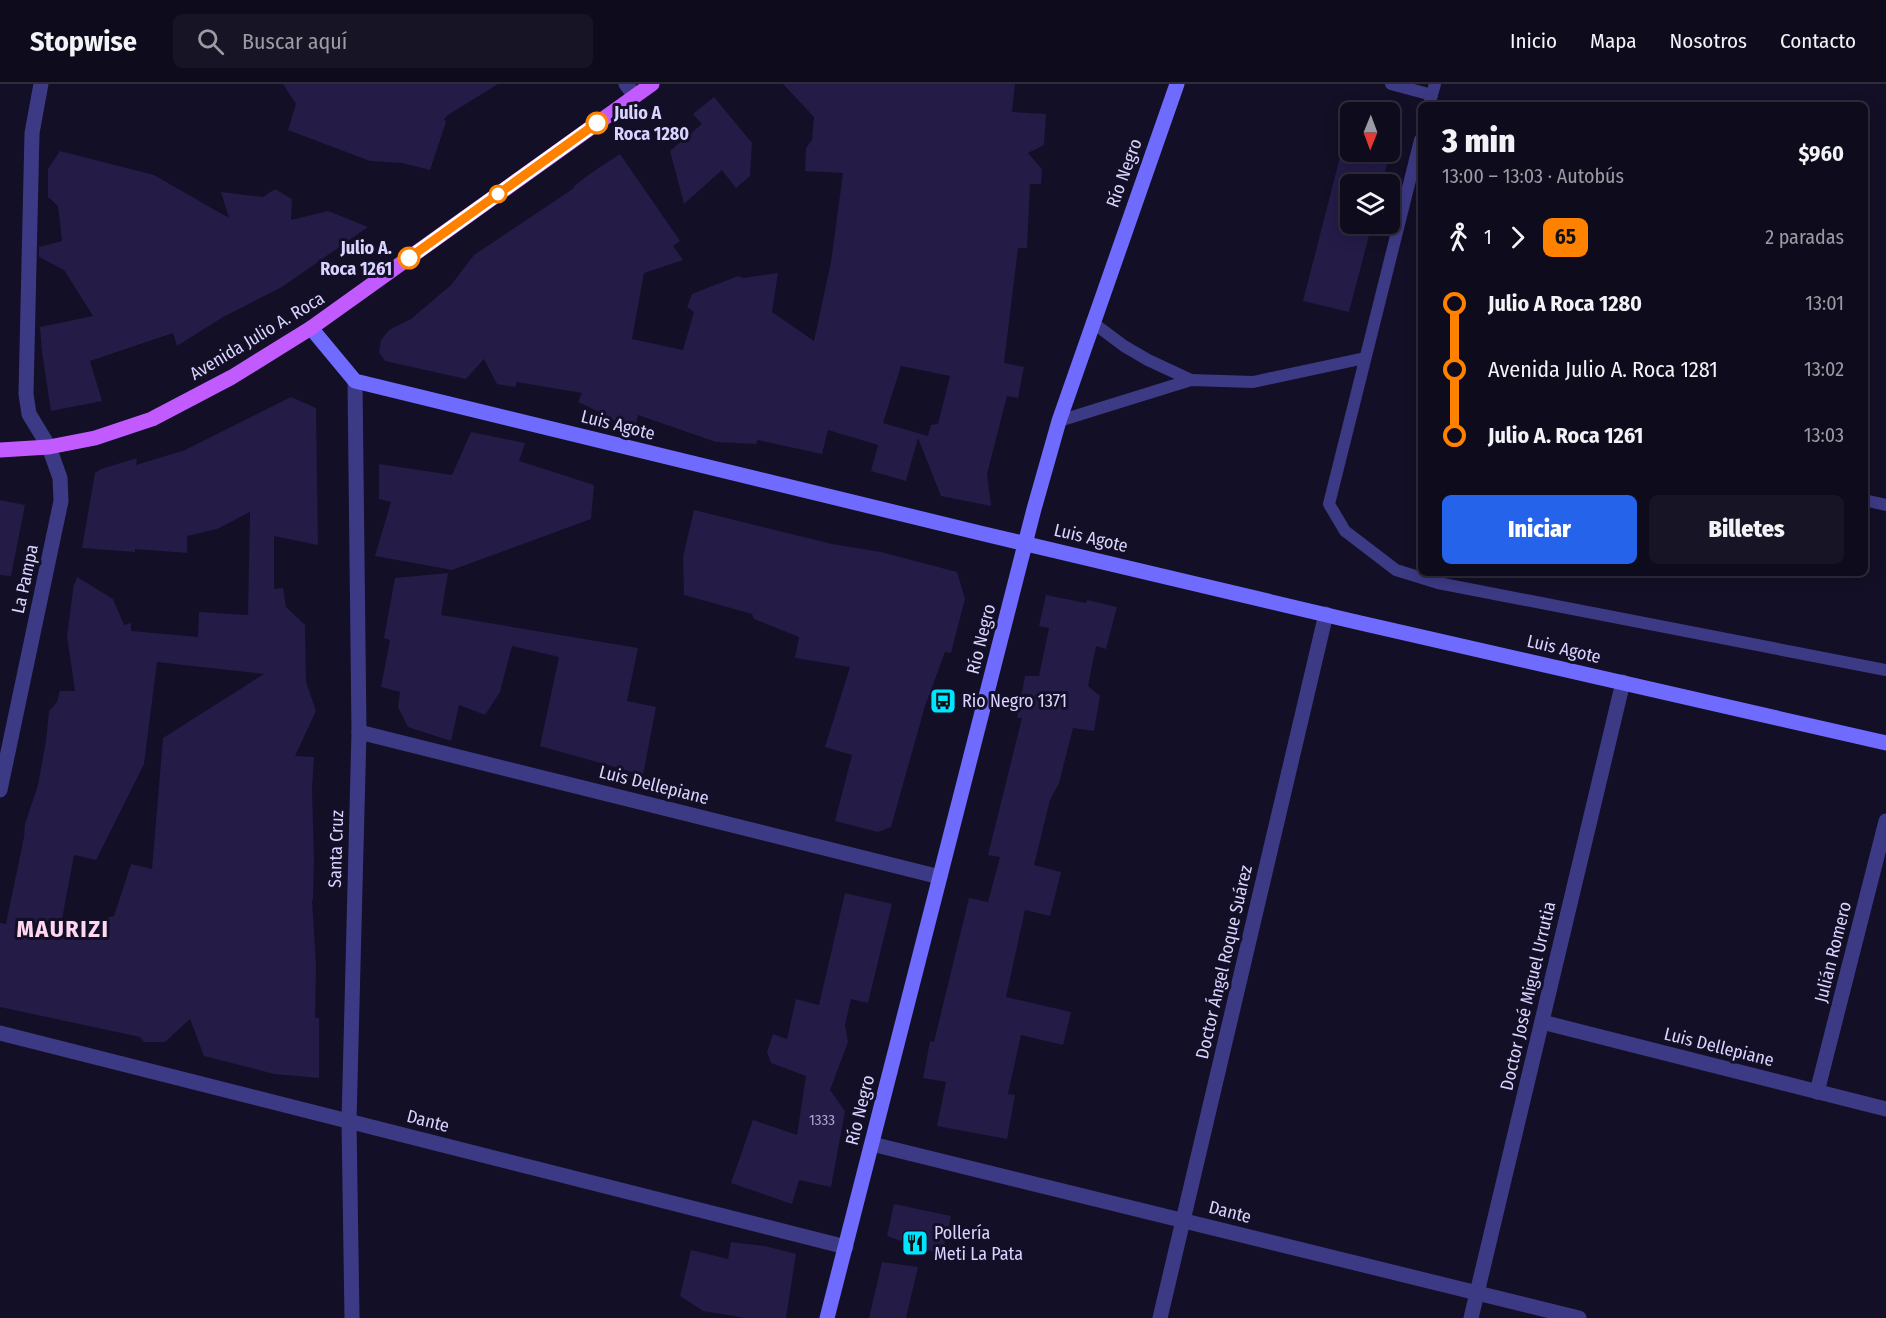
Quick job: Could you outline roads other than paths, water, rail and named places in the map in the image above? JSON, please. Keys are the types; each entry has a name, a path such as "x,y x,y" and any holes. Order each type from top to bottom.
{"main road":[{"name":"Avenida Julio A. Roca","path":"0,450 49,447 95,438 152,419 232,377 311,328 631,90 652,84"},
{"name":"Río Negro","path":"828,1318 1025,542 1059,421 1177,84"},
{"path":"311,328 355,381"},
{"name":"Luis Agote","path":"355,381 1326,614 1886,743"}],"street":[{"name":"La Pampa","path":"0,790 61,501 60,478 49,447 29,414 26,394 32,133 41,84"},
{"name":"Santa Cruz","path":"352,1318 349,1121 359,732 355,381"},
{"name":"Doctor Ángel Roque Suárez","path":"1160,1318 1326,614"},
{"name":"Doctor José Miguel Urrutia","path":"1471,1318 1623,682"},
{"name":"Luis Dellepiane","path":"359,732 940,877"},
{"name":"Julián Romero","path":"1817,1092 1886,821"},
{"name":"Luis Dellepiane","path":"1542,1022 1886,1109"},
{"name":"Dante","path":"0,1033 846,1247"},
{"name":"Dante","path":"872,1144 1579,1318"}],"lane":[{"path":"1391,84 1432,95"},
{"path":"1418,148 1329,504 1345,531 1395,570 1438,583 1886,670"},
{"path":"1092,322 1124,346 1191,380"},
{"path":"1059,421 1191,380 1253,382 1365,358"},
{"path":"1868,501 1886,506"}],"place":[{"name":"Julio A Roca 1280","path":"597,123"},
{"name":"Julio A. Roca 1261","path":"409,258"},
{"name":"Rio Negro 1371","path":"943,701"},
{"name":"Pollería Meti La Pata","path":"915,1243"}],"district":[{"name":"MAURIZI","path":"63,929"}]}
